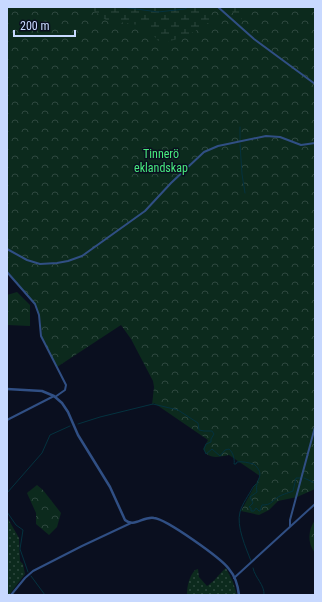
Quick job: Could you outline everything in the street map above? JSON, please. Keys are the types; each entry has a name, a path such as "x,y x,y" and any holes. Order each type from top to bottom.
{"street":[{"path":"218,7 254,39 315,84"},
{"path":"7,249 27,260 40,264 68,261 82,256 145,211 171,182 204,152 218,146 266,136 280,137 301,145 315,143"},
{"path":"7,272 33,301 37,308 40,315 41,336 66,385 65,390 55,397 7,420"},
{"path":"7,389 38,390 55,397 68,412 78,435 110,487 125,520 130,523"},
{"path":"290,527 290,520 315,427"},
{"path":"234,578 315,504"},
{"path":"11,595 33,571 130,523 150,518 160,520 187,536 205,548 226,566 234,578 239,595"}],"green space":[{"name":"Tinnerö eklandskap","path":"7,7 315,7 315,489 297,497 278,501 269,510 259,515 241,511 260,476 229,455 214,457 208,455 203,449 208,440 154,403 152,405 154,387 153,381 131,339 121,325 57,367 42,338 40,318 35,305 9,275 7,275"},
{"path":"89,7 205,7 214,24 206,23 190,34 161,44 145,26 106,20"},
{"path":"228,7 247,7 241,20"},
{"path":"17,292 30,305 30,326 7,325 7,295"},
{"path":"37,485 43,490 61,513 57,527 49,535 36,524 36,513 27,493"},
{"path":"7,517 19,538 20,561 23,564 25,574 9,595 7,595"},
{"path":"315,520 315,553 312,549 309,536"},
{"path":"226,568 233,582 237,595 187,595 187,588 191,576 195,570 198,569 199,577 207,586"}],"waterway":[{"path":"122,7 158,12 185,9 188,7"},
{"path":"240,127 240,141"},
{"path":"240,144 245,193"},
{"path":"78,424 153,404 178,410 198,423 199,430 212,431 214,434 211,442 206,444 204,449 206,454 212,449 220,456 225,450 229,449 232,452 234,464 237,462 246,462 254,464 258,468 260,475 257,484 257,492 250,497 253,503 249,507 251,508 251,511 254,511 256,508 260,511 262,505 269,504 280,496 293,491 296,478 300,478"},
{"path":"7,493 42,453 50,435 70,426"},
{"path":"304,478 315,483"},
{"path":"251,561 242,537 239,518 242,506 256,484"},
{"path":"7,512 16,525 23,530 20,549 28,572"},
{"path":"253,568 263,588 264,595"},
{"path":"31,576 45,595"}]}
